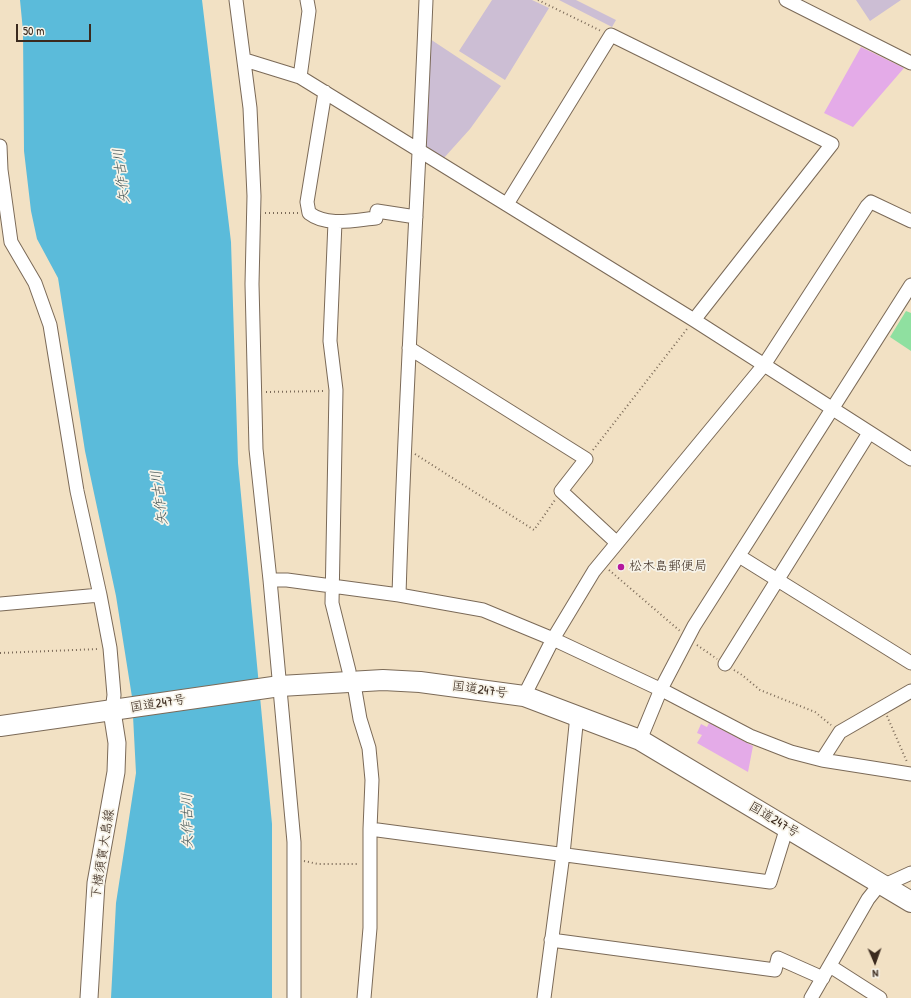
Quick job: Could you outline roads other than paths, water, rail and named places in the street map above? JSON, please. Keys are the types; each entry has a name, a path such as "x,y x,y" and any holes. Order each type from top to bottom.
{"highway":[{"name":"国道247号","path":"0,726 280,686 390,681 448,685 524,696 640,740 911,902"}],"main road":[{"name":"下横須賀大島線","path":"89,998 96,883 116,772 117,742 112,711"}],"street":[{"path":"236,0 245,60 250,108 254,196 252,284 256,449 270,580 294,842 294,998"},
{"path":"300,77 309,11 307,0"},
{"path":"399,595 404,447 420,150 426,0"},
{"path":"786,0 911,63"},
{"path":"507,204 611,36 832,144 694,320"},
{"path":"245,60 300,77 694,320 911,459"},
{"path":"325,92 307,202 309,213 316,219 335,222 376,218 376,211 416,217"},
{"path":"0,146 1,170 11,242 35,283 50,325 76,484 110,648 114,695 112,711"},
{"path":"524,696 553,639 594,571 764,365 867,206 871,202 911,221"},
{"path":"335,222 330,341 336,390 332,603 349,671"},
{"path":"640,740 661,690 688,637 911,285"},
{"path":"409,348 586,459 561,491 617,543"},
{"path":"725,664 869,433"},
{"path":"738,556 911,663"},
{"path":"270,580 332,586 399,595 482,610 553,639 661,690 750,736 791,752 822,760 909,769"},
{"path":"0,604 100,595"},
{"path":"355,690 360,719 369,748 372,780 369,864 370,928 364,998"},
{"path":"822,760 840,732 911,691"},
{"path":"544,998 563,854 577,715"},
{"path":"370,829 770,882 787,827"},
{"path":"811,998 824,978 868,899 876,889 911,873"},
{"path":"551,940 775,970 778,958 824,978"},
{"path":"830,966 880,998"}],"water":[{"name":"矢作古川","path":"20,0 202,0 231,242 238,463 272,824 272,998 111,998 116,903 136,773 132,697 116,596 85,451 58,278 37,239 31,211 24,151 23,31"}],"place":[{"name":"松木島郵便局","path":"621,567"}]}
